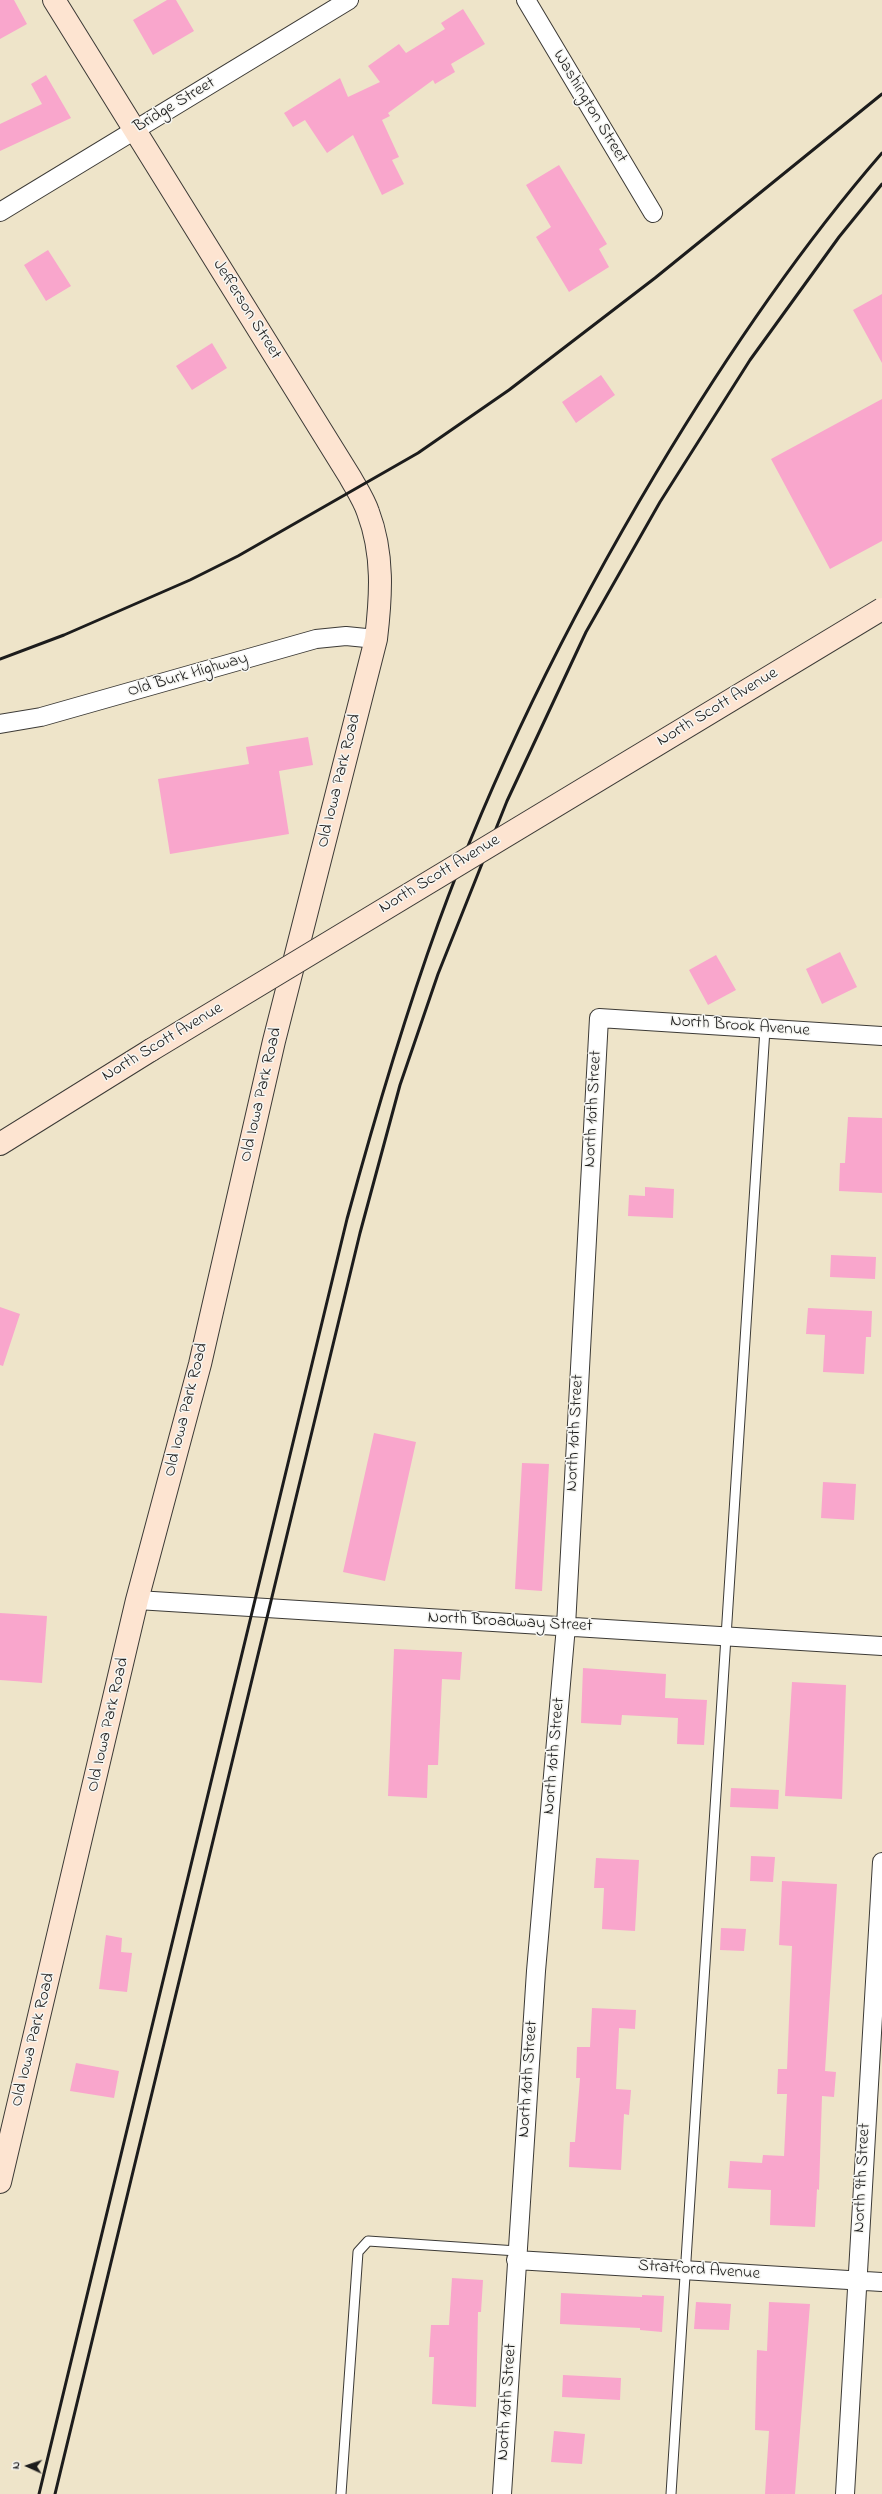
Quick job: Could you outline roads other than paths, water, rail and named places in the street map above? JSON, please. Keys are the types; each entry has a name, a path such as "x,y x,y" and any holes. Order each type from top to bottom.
{"street":[{"name":"Jefferson Street","path":"54,0 350,477 368,512 380,564 380,602 376,640"},
{"name":"Bridge Street","path":"0,212 349,0"},
{"name":"Washington Street","path":"526,0 653,213"},
{"name":"North Scott Avenue","path":"0,1144 151,1050 882,609"},
{"name":"Old Burk Highway","path":"0,724 41,717 316,640 346,636 376,640"},
{"name":"Old Iowa Park Road","path":"0,2182 137,1600 200,1364 274,1041 376,640"},
{"name":"North Brook Avenue","path":"599,1018 882,1036"},
{"name":"North 10th Street","path":"502,2494 537,1963 566,1626 599,1018"},
{"name":"North Broadway Street","path":"137,1600 882,1646"},
{"name":"North 9th Street","path":"845,2494 882,1862"},
{"name":"Stratford Avenue","path":"517,2256 686,2270 882,2282"}],"lane":[{"path":"671,2494 765,1029"},
{"path":"341,2494 358,2252 368,2241 517,2256"}],"railway":[{"path":"0,659 64,635 190,580 238,556 418,453 509,390 655,278 882,94"},
{"path":"39,2494 347,1219 390,1071 438,924 460,865 509,750 564,638 624,527 681,431 762,308 820,229 882,153"},
{"path":"55,2494 360,1233 400,1085 438,974 507,801 586,632 660,502 750,360 839,237 882,184"}]}
